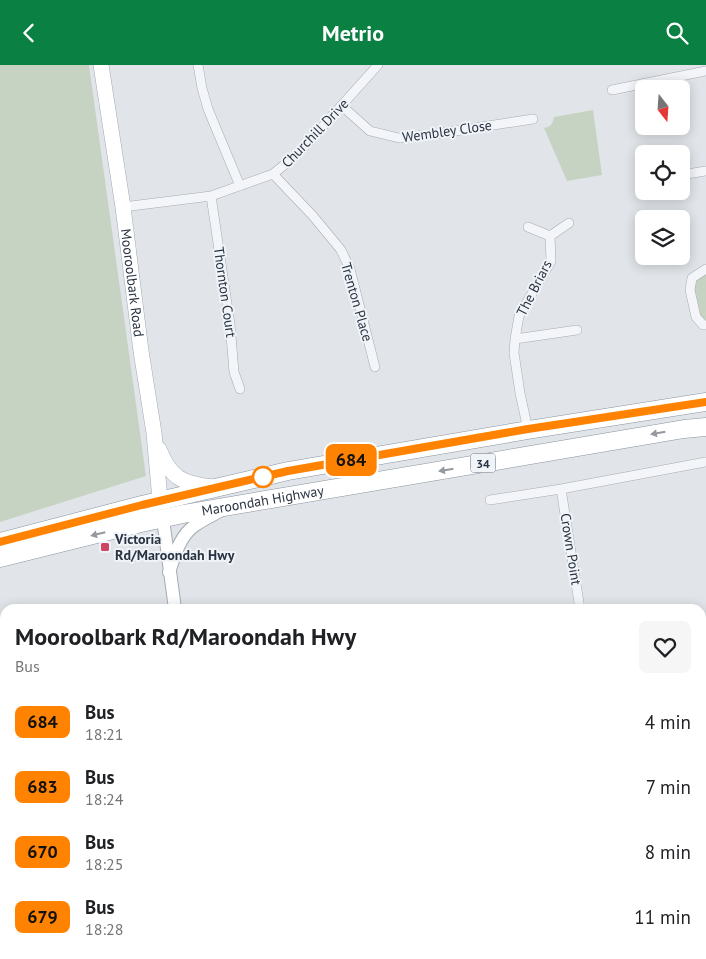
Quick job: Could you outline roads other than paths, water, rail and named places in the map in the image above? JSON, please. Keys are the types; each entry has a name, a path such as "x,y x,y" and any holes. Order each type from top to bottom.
{"highway":[{"name":"Maroondah Highway","path":"0,542 160,500 288,471 528,429 706,403"},
{"name":"Maroondah Highway","path":"0,558 183,514 684,429 706,427"},
{"path":"160,500 163,519"}],"main road":[{"name":"Mooroolbark Road","path":"101,65 123,207 154,433 160,500"},
{"path":"154,433 165,464 176,476 196,485 215,488"},
{"path":"170,572 175,554 186,534 194,526 229,506"},
{"path":"163,519 174,604"}],"street":[{"path":"198,65 208,109 240,186"},
{"path":"364,65 375,69"},
{"name":"Churchill Drive","path":"123,207 211,195 273,174 293,159 375,69"},
{"path":"612,90 706,71"},
{"name":"Wembley Close","path":"342,106 370,131 399,138 533,119"},
{"path":"690,174 706,171"},
{"name":"Trenton Place","path":"273,174 313,216 341,250 350,269 374,367"},
{"name":"Thornton Court","path":"211,195 230,324 234,372 240,389"},
{"path":"528,227 550,237 569,223"},
{"name":"The Briars","path":"528,429 514,353 515,339 518,316 551,261 550,237"},
{"path":"706,269 692,278 690,290 696,317 703,325 706,325"},
{"name":"The Briars","path":"515,339 577,330"},
{"path":"490,500 706,462"},
{"name":"Crown Point","path":"561,489 579,604"}],"place":[{"name":"Victoria Rd/Maroondah Hwy","path":"105,547"}]}
